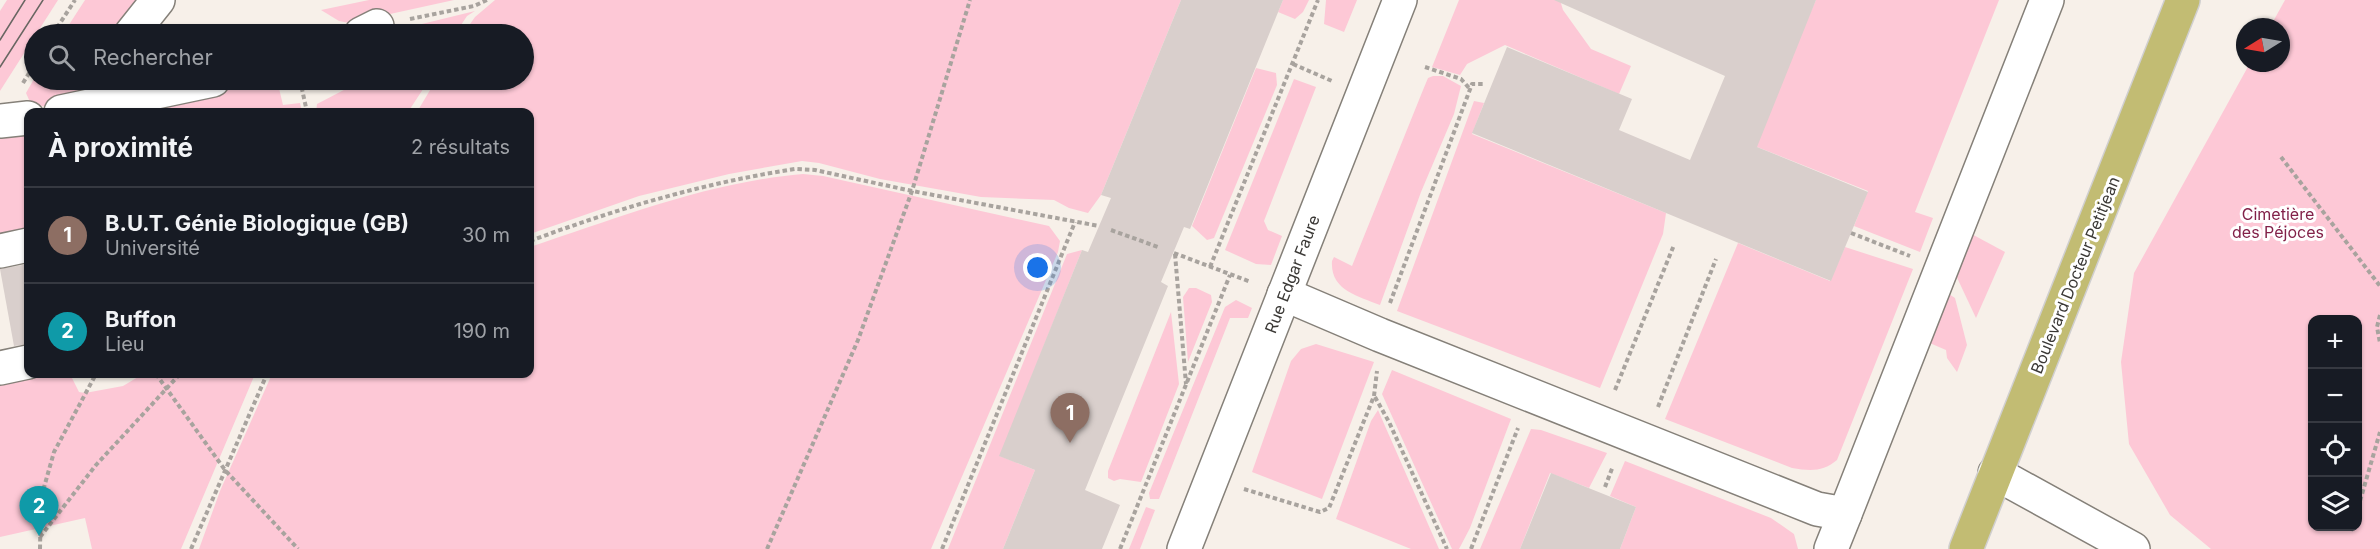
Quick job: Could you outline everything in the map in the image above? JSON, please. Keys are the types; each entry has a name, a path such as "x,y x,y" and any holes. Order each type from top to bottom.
{"main road":[{"name":"Boulevard Docteur Petitjean","path":"1966,549 2183,0"}],"street":[{"path":"139,24 158,0"},
{"name":"Rue Edgar Faure","path":"1184,549 1400,0"},
{"path":"1831,549 2047,0"},
{"path":"84,99 145,90"},
{"path":"0,121 24,118"},
{"path":"0,251 24,246"},
{"path":"1284,294 1380,335 1817,509 1845,514"},
{"path":"0,368 24,363"},
{"path":"1995,473 2133,549"}],"path":[{"path":"59,24 75,0"},
{"path":"395,24 474,6 487,0"},
{"path":"767,549 858,340 912,191 969,0"},
{"path":"1210,267 1318,0"},
{"path":"1425,67 1461,79 1470,89"},
{"path":"1389,304 1472,84 1484,84"},
{"path":"302,90 306,108"},
{"path":"2281,157 2380,286"},
{"path":"534,240 673,193 795,169 815,170 912,191 1099,226"},
{"path":"942,549 1075,222"},
{"path":"1111,230 1158,247"},
{"path":"1851,233 1941,268"},
{"path":"1614,391 1674,245"},
{"path":"1186,385 1174,253 1284,294"},
{"path":"1657,408 1716,259"},
{"path":"1120,549 1230,275"},
{"path":"2380,315 2377,327 2380,343"},
{"path":"1212,479 1320,512 1329,508 1374,396 1378,363"},
{"path":"40,549 41,498 54,452 94,378"},
{"path":"159,378 225,470 298,549"},
{"path":"40,537 96,465 177,378"},
{"path":"191,549 265,378"},
{"path":"1471,549 1531,394"},
{"path":"1374,396 1389,422 1447,549"},
{"path":"2362,494 2380,432"}],"green space":[{"path":"7,0 58,0 43,24 24,24 24,53 0,91 0,11"},
{"path":"85,0 139,0 123,24 69,24"},
{"path":"369,0 454,0 349,23 339,21 321,10"},
{"path":"495,0 1181,0 1101,195 1088,213 1069,208 1054,200 981,197 880,179 819,163 802,161 729,174 639,196 534,233 534,108 419,108 430,90 534,90 534,24 470,24"},
{"path":"1283,0 1309,0 1303,12 1295,19 1278,12"},
{"path":"1326,0 1357,0 1344,32 1324,24"},
{"path":"1459,0 1560,0 1563,10 1591,49 1631,66 1619,94 1505,45 1467,64 1460,75 1432,67"},
{"path":"1816,0 1999,0 1915,212 1933,218 1920,252 1854,226 1868,191 1752,145"},
{"name":"Cimetière des Péjoces","path":"2285,0 2380,0 2380,549 2211,549 2170,515 2129,444 2121,362 2134,273 2245,72 2290,72 2290,18 2275,18"},
{"path":"475,11 467,16 462,24 422,24"},
{"path":"1256,68 1276,73 1277,85 1214,238 1207,240 1192,226"},
{"path":"1443,76 1461,86 1454,114 1421,192 1380,305 1355,295 1341,285 1333,271 1332,261 1334,257 1352,266 1428,78"},
{"path":"1294,79 1316,87 1264,221 1268,230 1282,236 1271,265 1256,264 1225,250"},
{"path":"28,90 79,90 69,105 56,108 30,102 26,93"},
{"path":"213,90 279,90 283,105 300,103 301,108 133,108"},
{"path":"344,90 422,90 411,108 316,108 317,104"},
{"path":"1474,101 1484,103 1472,134 1666,213 1663,234 1600,388 1397,311"},
{"path":"24,133 24,240 0,244 0,139"},
{"path":"803,174 823,176 1049,226 1060,241 1058,252 931,549 199,549 220,491 270,378 534,378 534,246 664,203 768,178"},
{"path":"1966,231 2005,252 1976,318 1952,267"},
{"path":"1738,243 1830,281 1845,247 1913,269 1837,460 1827,467 1810,470 1792,468 1665,419"},
{"path":"1082,250 1000,456 1035,470 1003,549 948,549 1067,254"},
{"path":"1189,288 1196,288 1211,295 1212,302 1188,362 1183,297"},
{"path":"1944,291 1955,298 1967,345 1957,372 1947,358 1946,350 1925,341"},
{"path":"1236,300 1252,308 1248,318 1230,318 1159,499 1150,499 1149,493 1225,307"},
{"path":"1171,312 1179,384 1141,482 1120,479 1114,481 1108,478 1108,471"},
{"path":"1316,344 1374,362 1322,499 1252,472 1291,361 1301,349"},
{"path":"1392,370 1511,419 1470,528 1459,549 1452,549 1382,394"},
{"path":"24,378 72,378 79,392 85,393 123,386 136,378 253,378 181,549 92,549 85,518 0,537 0,382"},
{"path":"1378,410 1439,549 1411,549 1336,519 1371,421"},
{"path":"1531,429 1541,430 1607,453 1589,488 1550,473 1520,549 1480,549"},
{"path":"1625,461 1771,518 1794,534 1798,549 1620,549 1636,507 1610,496"},
{"path":"1146,507 1155,510 1140,549 1129,549"}],"building":[{"path":"1181,0 1283,0 1190,229 1184,227 1161,282 1168,286 1085,490 1120,505 1102,549 1003,549 1035,470 999,456 1082,250 1088,252 1111,198 1101,195"},
{"path":"1554,0 1816,0 1757,147 1868,192 1831,281 1472,133 1507,47 1632,99 1619,130 1690,160 1725,76"},
{"path":"24,265 24,345 14,346 0,269"},
{"path":"1551,473 1636,507 1620,549 1520,549"}],"tram line":[{"path":"0,40 25,0"},
{"path":"28,24 43,0"},
{"path":"0,67 24,30"}],"place":[{"name":"B.U.T. Génie Biologique (GB)","path":"1070,443"},
{"name":"Buffon","path":"39,536"}]}
